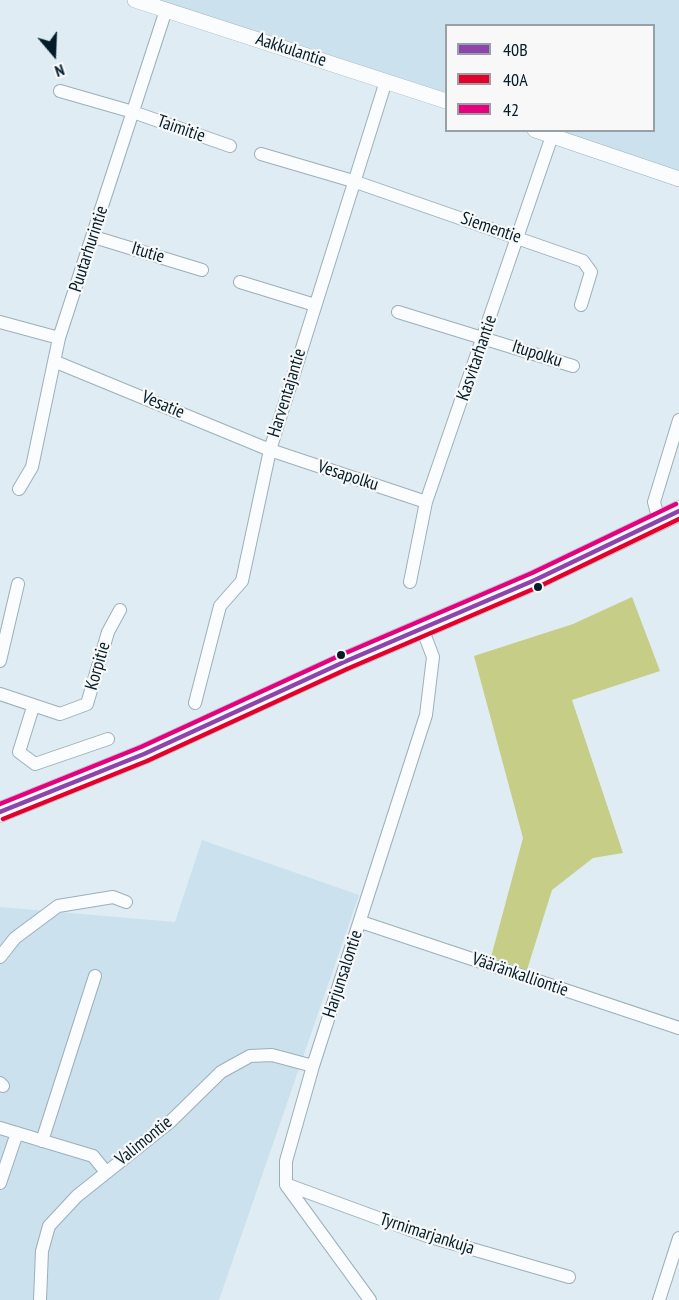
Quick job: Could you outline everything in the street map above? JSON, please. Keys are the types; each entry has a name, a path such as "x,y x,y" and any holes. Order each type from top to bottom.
{"main road":[{"path":"0,812 144,754 422,628 535,580 679,512"}],"street":[{"name":"Aakkulantie","path":"135,0 445,100"},
{"name":"Puutarhurintie","path":"19,489 32,467 56,362 59,338 94,237 166,10"},
{"name":"Harventajantie","path":"195,703 220,606 242,581 270,450 386,81"},
{"name":"Taimitie","path":"60,91 133,112 230,146"},
{"path":"541,132 679,179"},
{"name":"Kasvitarhantie","path":"410,582 426,502 552,136"},
{"path":"261,154 353,181"},
{"name":"Siementie","path":"353,181 584,261 591,273 581,305"},
{"name":"Itutie","path":"94,237 202,270"},
{"path":"240,282 315,305"},
{"name":"Itupolku","path":"398,312 573,366"},
{"path":"0,322 59,338"},
{"name":"Vesatie","path":"56,362 270,450"},
{"path":"658,521 654,502 679,420"},
{"name":"Vesapolku","path":"270,450 426,502"},
{"path":"0,661 18,584"},
{"name":"Korpitie","path":"0,694 33,707 60,714 87,704 108,632 120,610"},
{"name":"Harjunsalontie","path":"286,1185 286,1161 313,1066 426,715 433,657 422,628"},
{"path":"33,707 19,752 35,764 108,740"},
{"path":"0,957 15,938 58,906 113,897 126,902"},
{"name":"Vääränkalliontie","path":"361,922 679,1028"},
{"path":"42,1141 95,976"},
{"name":"Valimontie","path":"40,1300 42,1251 49,1226 77,1196 171,1120 221,1071 250,1056 272,1054 313,1066"},
{"path":"0,1128 93,1156 106,1172"},
{"path":"0,1183 16,1133"},
{"path":"286,1185 370,1300"},
{"name":"Tyrnimarjankuja","path":"286,1185 427,1236 569,1277"},
{"path":"659,1300 679,1238"}],"shaded area":[{"path":"137,0 679,0 679,179 538,132 655,132 655,24 445,24 445,101"},
{"path":"202,840 359,895 219,1300 0,1300 0,907 175,922"}],"green space":[{"path":"632,597 660,671 572,700 623,853 593,858 552,890 527,970 491,957 523,838 474,656 573,624"}],"transit line":[{"name":"42","path":"0,804 141,747 341,655 532,573 676,504"},
{"name":"40B","path":"0,812 144,754 344,662 535,580 679,511"},
{"name":"40A","path":"3,819 147,761 347,669 538,587 679,519"}]}
